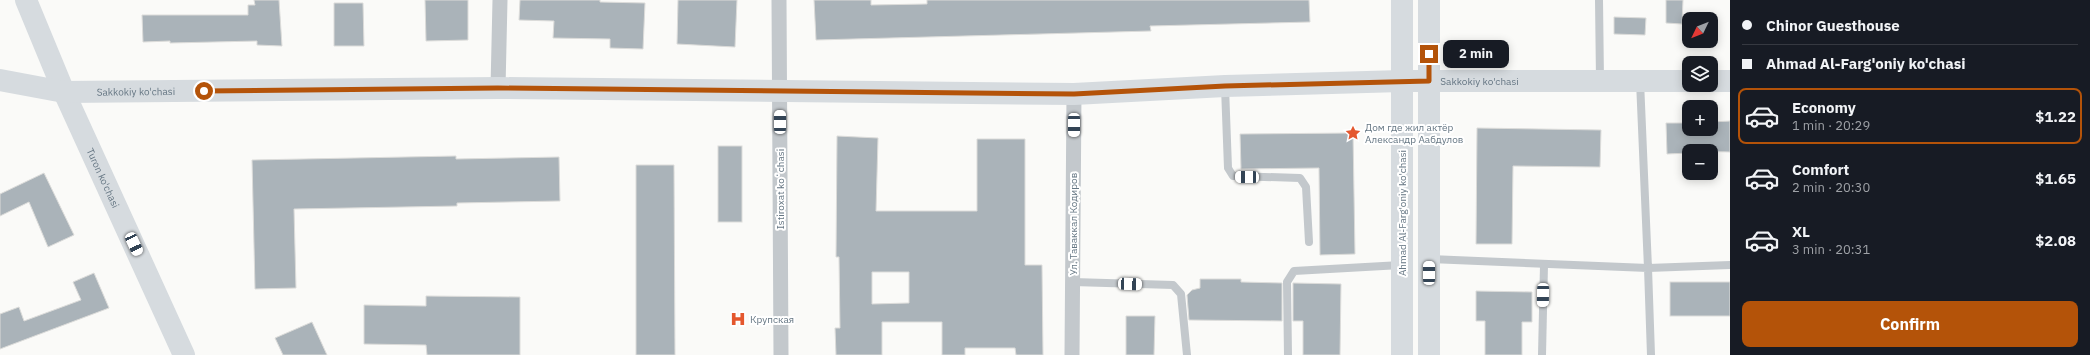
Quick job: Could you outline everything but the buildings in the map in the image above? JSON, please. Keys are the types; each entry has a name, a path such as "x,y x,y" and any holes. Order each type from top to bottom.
{"street":[{"path":"498,88 500,0"},
{"name":"Istiroxat koʻchasi","path":"780,0 781,355"},
{"name":"Ahmad Al-Farg'oniy ko'chasi","path":"1402,0 1402,355"},
{"path":"1429,0 1429,355"},
{"name":"Turon ko'chasi","path":"29,1 64,92 184,355"},
{"name":"Sakkokiy ko'chasi","path":"0,80 64,92 498,88 1074,94 1225,86 1402,81 1682,81"},
{"path":"1718,81 1730,81"},
{"name":"Ул. Таваккал Кодиров","path":"1072,355 1074,94"}],"lane":[{"path":"1599,0 1600,81"},
{"path":"1640,81 1651,355"},
{"path":"1225,86 1228,168 1233,176 1300,178 1306,187 1309,242"},
{"path":"1429,259 1544,265 1648,268 1730,266"},
{"path":"1288,355 1287,282 1294,270 1402,265"},
{"path":"1542,355 1544,265"},
{"path":"1073,282 1173,285 1181,294 1187,355"}],"place":[{"name":"Дом где жил актёр Александр Аабдулов","path":"1353,133"},
{"name":"Крупская","path":"738,319"}],"route":[{"path":"204,91 498,88 1074,94 1225,86 1429,81 1429,54"}]}
